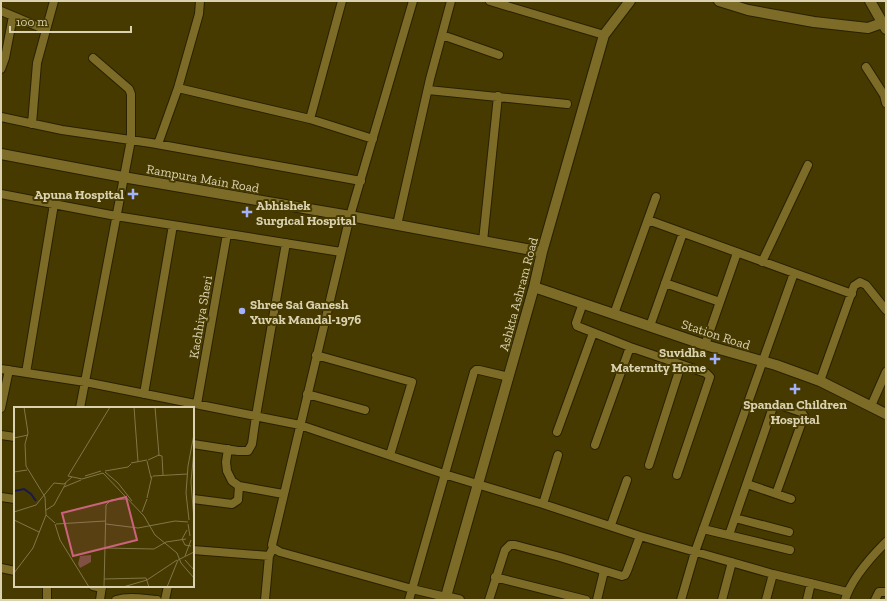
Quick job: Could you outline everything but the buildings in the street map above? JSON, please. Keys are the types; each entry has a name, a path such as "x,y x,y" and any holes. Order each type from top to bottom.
{"street":[{"path":"32,124 37,63 54,1"},
{"path":"158,144 178,88 199,14 200,1"},
{"path":"310,118 342,1"},
{"path":"265,600 269,556 273,548 272,540 341,252 350,216 414,1"},
{"path":"397,225 428,90 451,1"},
{"path":"490,1 604,35"},
{"name":"Ashkta Ashram Road","path":"445,598 509,377 542,252 604,35 630,1"},
{"path":"720,1 748,10 814,22 868,28 884,26 870,1"},
{"path":"1,11 46,30"},
{"path":"1,69 5,58 13,16"},
{"path":"442,35 500,55"},
{"path":"80,407 131,140 131,94 129,88 94,58"},
{"path":"866,67 884,95 886,103"},
{"path":"178,88 310,118 373,139"},
{"path":"428,90 567,104"},
{"path":"483,241 498,96"},
{"path":"1,117 62,130 158,144 361,181"},
{"name":"Rampura Main Road","path":"1,154 123,177 350,216 542,252"},
{"path":"762,262 808,166"},
{"path":"1,195 116,216 341,252"},
{"path":"614,314 656,197"},
{"path":"26,373 54,204"},
{"path":"648,220 852,294"},
{"path":"144,394 173,225"},
{"path":"650,326 683,233"},
{"name":"Kachhiya Sheri","path":"197,404 227,234"},
{"path":"194,444 228,450 248,451 252,444 286,243"},
{"path":"705,345 737,252"},
{"path":"681,600 695,552 794,273"},
{"path":"665,283 720,302"},
{"path":"820,381 854,286 857,283 863,283 886,310"},
{"name":"Station Road","path":"534,287 705,345 776,365 820,381 886,414"},
{"path":"583,303 576,325 630,347 709,375 710,380 677,475"},
{"path":"556,432 593,333"},
{"path":"595,445 630,347"},
{"path":"316,356 412,382 390,455"},
{"path":"649,465 681,365"},
{"path":"1,408 5,369 85,382 300,425 444,474 611,525 640,536 773,574 812,583 846,596 870,558 886,542"},
{"path":"409,600 474,372 479,370 509,377"},
{"path":"871,406 886,372"},
{"path":"307,394 365,410"},
{"path":"729,535 773,407 779,404 801,412 804,416 776,494"},
{"path":"1,435 14,437"},
{"path":"228,450 226,462 227,471 232,481 239,486 283,494"},
{"path":"543,504 558,455"},
{"path":"611,525 627,480"},
{"path":"747,484 791,499"},
{"path":"194,499 232,504 238,500 239,486"},
{"path":"1,497 14,499"},
{"path":"735,518 789,532"},
{"path":"703,529 790,550"},
{"path":"489,600 495,577 505,550 510,545 560,557 622,576 625,575 640,536"},
{"path":"273,548 280,552 412,589 445,598 459,600"},
{"path":"194,550 269,556"},
{"path":"722,600 732,562"},
{"path":"1,568 14,571"},
{"path":"597,600 604,571"},
{"path":"766,600 773,574"},
{"path":"495,577 586,600"},
{"path":"807,600 812,583"},
{"path":"47,587 47,600"},
{"path":"100,600 102,587"},
{"path":"165,600 168,587"},
{"path":"875,600 884,593"},
{"path":"116,600 136,598 157,600"}],"place":[{"name":"Apuna Hospital","path":"133,194"},
{"name":"Abhishek Surgical Hospital","path":"247,212"},
{"name":"Shree Sai Ganesh Yuvak Mandal-1976","path":"242,311"},
{"name":"Suvidha Maternity Home","path":"715,359"},
{"name":"Spandan Children Hospital","path":"795,389"}]}
